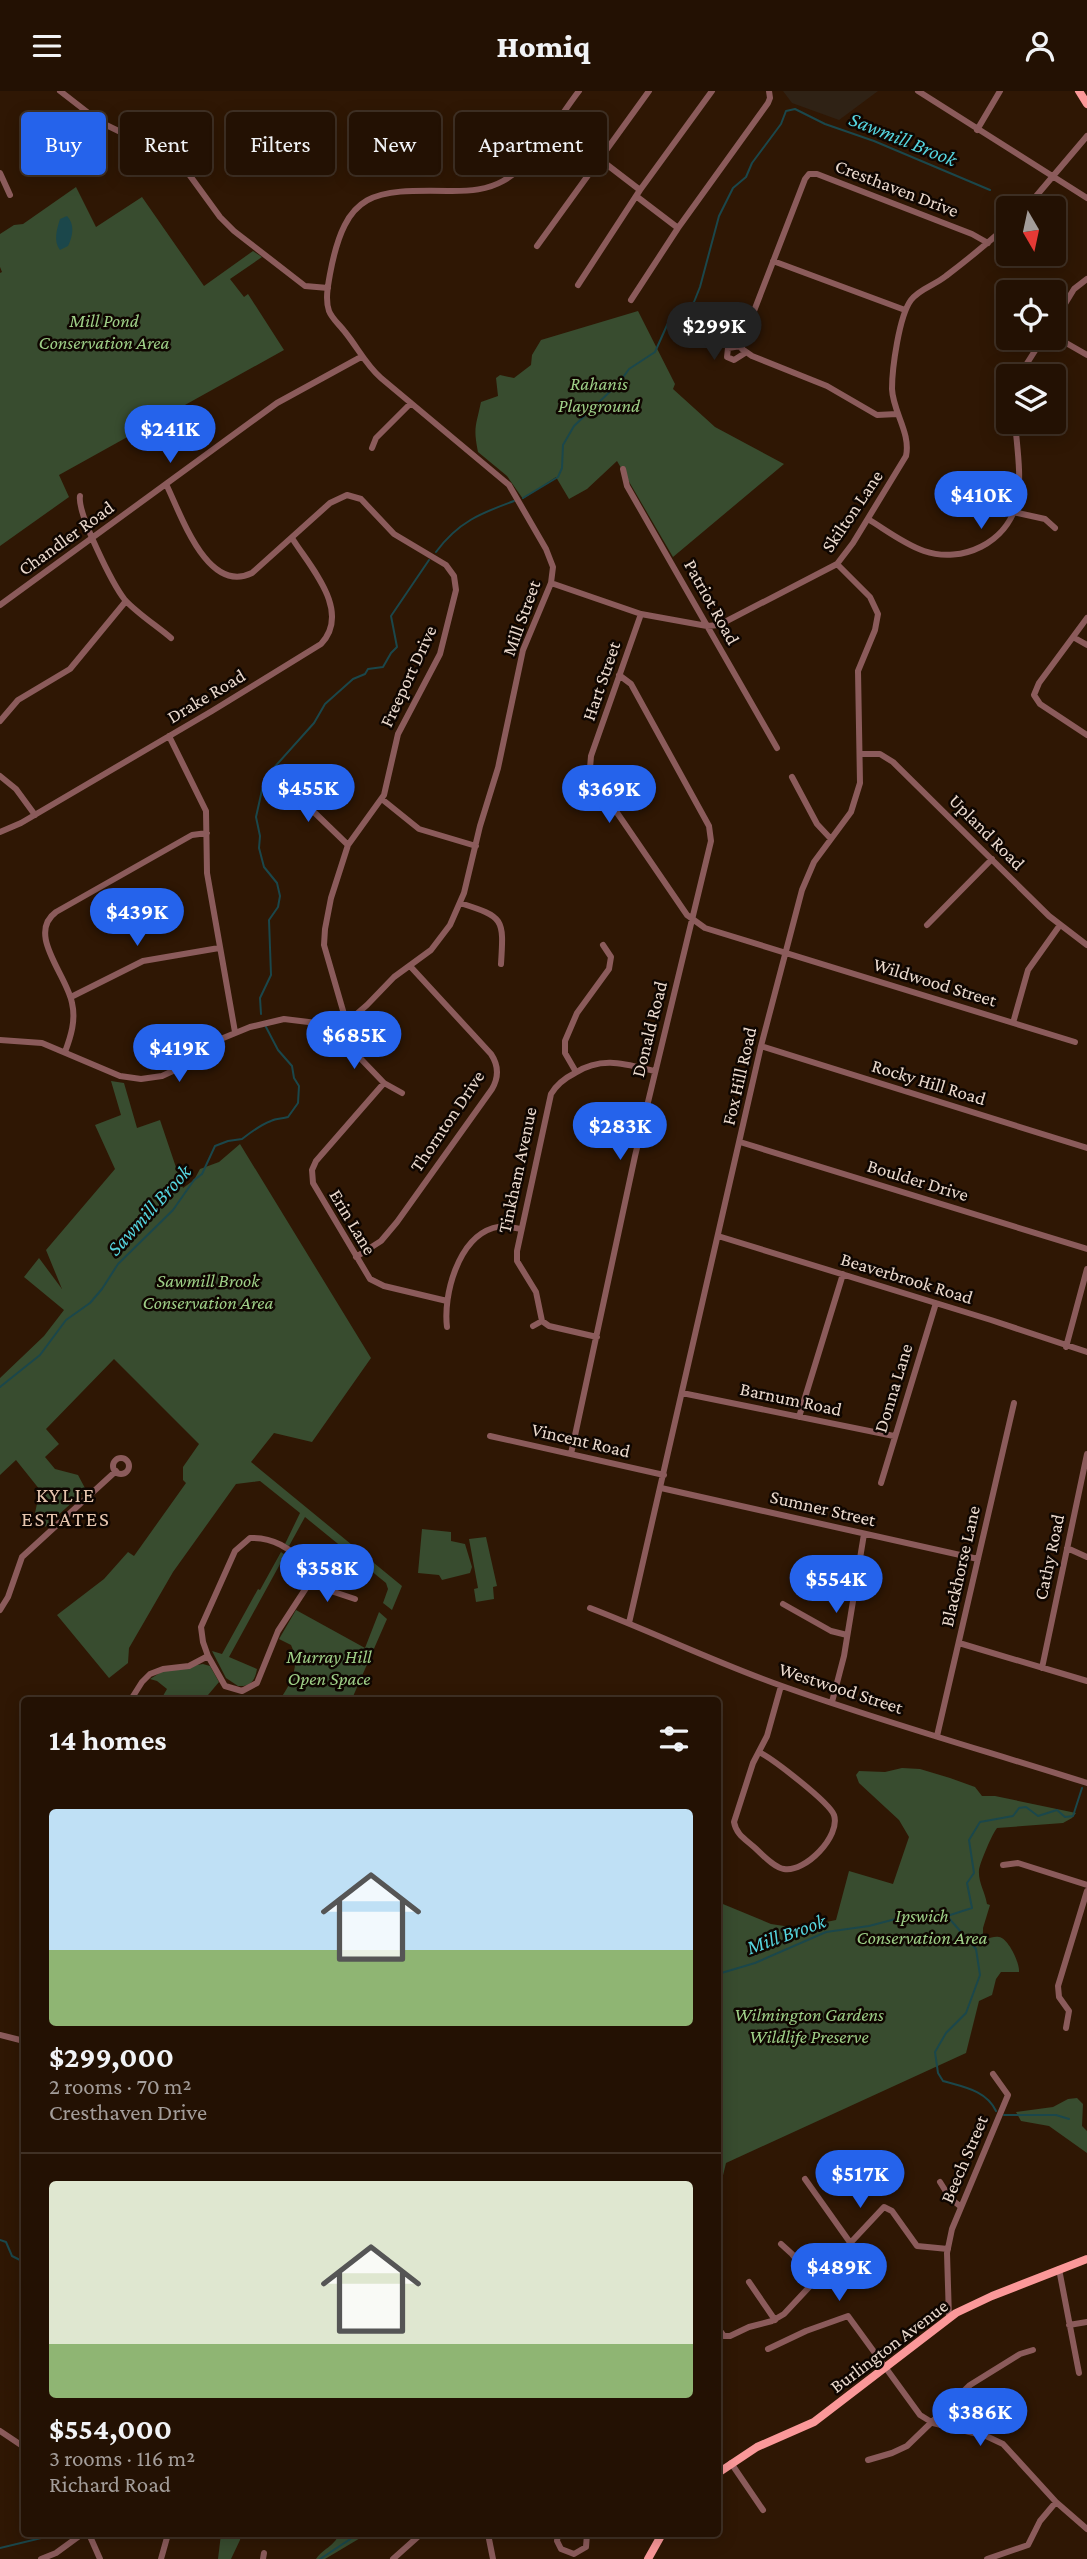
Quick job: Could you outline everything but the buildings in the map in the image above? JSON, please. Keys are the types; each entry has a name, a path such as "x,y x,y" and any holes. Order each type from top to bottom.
{"main road":[{"path":"1079,91 1087,104"},
{"name":"Burlington Avenue","path":"721,2471 757,2447 814,2422 967,2307 1087,2259"},
{"path":"648,2559 660,2537"}],"street":[{"path":"60,91 91,116 170,156 188,173 220,217 234,231 305,286 328,288"},
{"name":"Mill Street","path":"563,112 579,91"},
{"path":"607,147 649,91"},
{"path":"578,285 640,190 712,91"},
{"path":"918,91 1087,198"},
{"path":"977,130 1000,91"},
{"path":"631,300 770,94"},
{"path":"1037,196 1087,136"},
{"path":"607,164 640,190"},
{"path":"1059,170 1063,184"},
{"path":"0,173 10,195"},
{"name":"Cresthaven Drive","path":"897,414 877,415 827,386 743,349 805,179 813,173 972,234 988,243"},
{"name":"Mill Street","path":"0,1040 36,1042 65,1052 113,1075 146,1079 172,1072 206,1046 235,1032 284,1019 333,1025 346,1021 360,1012 397,974 436,945 450,925 460,903 480,823 502,753 523,650 551,583 553,570 550,557 512,489 373,372 329,312 328,288 333,255 340,237 353,214 366,200 393,191 467,191 492,186 510,175"},
{"path":"537,246 587,175"},
{"path":"636,196 678,228"},
{"path":"773,261 905,310 917,294 942,279 996,236"},
{"path":"1066,302 1074,288 1087,279"},
{"name":"Skilton Lane","path":"551,583 641,614 707,626 724,623 837,564 907,454 907,442 893,394 893,379 905,310"},
{"path":"1066,343 1087,355"},
{"name":"Chandler Road","path":"0,605 277,404 361,357"},
{"path":"372,448 377,437 411,403"},
{"path":"868,519 920,550 948,555 969,552 988,543 1003,530 1013,512 1018,487 1016,434"},
{"name":"Patriot Road","path":"622,470 627,486 777,748"},
{"path":"166,484 194,541 213,567 223,575 238,577 249,574 292,538"},
{"name":"Freeport Drive","path":"292,538 334,501 352,495 363,501 397,536 443,563 454,576 456,599 443,646 399,730 383,800 348,845 331,898 324,937 326,954 346,1021"},
{"path":"80,496 79,504 92,539 126,601 171,638"},
{"path":"1013,512 1044,519 1055,528"},
{"name":"Drake Road","path":"0,832 35,815 169,736 308,653 326,639 332,625 332,607 292,538"},
{"name":"Fox Hill Road","path":"629,1623 761,1046 808,873 848,816 861,780 858,671 875,630 878,614 870,597 837,564"},
{"path":"0,721 23,696 70,669 126,601"},
{"name":"Hart Street","path":"641,614 591,756 591,774 678,905 692,919 705,928 786,953"},
{"path":"1087,618 1039,683 1035,696 1040,704 1087,735"},
{"path":"1073,637 1087,645"},
{"name":"Donald Road","path":"571,1454 654,1071 711,843 710,828 630,683 619,675"},
{"path":"169,736 203,804 207,833 206,864 235,1032"},
{"name":"Upland Road","path":"861,754 880,754 890,759 1060,925 1087,945"},
{"path":"0,776 16,789 35,815"},
{"path":"792,777 817,824 831,839"},
{"path":"286,785 348,845"},
{"path":"383,800 419,829 476,846"},
{"path":"65,1052 73,1022 71,997 44,940 44,927 48,919 55,912 191,836 207,833"},
{"path":"927,925 992,859"},
{"path":"460,903 491,913 498,920 502,930 502,964"},
{"path":"1013,1023 1028,970 1060,925"},
{"path":"576,1072 566,1055 565,1041 577,1013 610,969 611,957 603,945"},
{"path":"71,997 143,961 219,948"},
{"name":"Wildwood Street","path":"786,953 1075,1042"},
{"name":"Thornton Drive","path":"356,1257 380,1241 397,1222 492,1089 498,1074 491,1054 410,966"},
{"path":"333,1025 335,1032 384,1083 402,1093"},
{"name":"Rocky Hill Road","path":"761,1046 1087,1148"},
{"name":"Tinkham Avenue","path":"542,1321 536,1292 517,1259 550,1097 560,1083 591,1064 604,1062 654,1071"},
{"name":"Erin Lane","path":"384,1083 318,1158 312,1170 315,1189 366,1275 378,1284 447,1301"},
{"name":"Boulder Drive","path":"740,1142 1087,1249"},
{"path":"447,1327 447,1301 456,1268 480,1235 500,1226 521,1229"},
{"name":"Beaverbrook Road","path":"718,1236 1087,1352"},
{"path":"1066,1347 1087,1269"},
{"path":"799,1417 843,1274"},
{"name":"Donna Lane","path":"881,1483 936,1303"},
{"path":"533,1326 542,1321 549,1326 597,1337"},
{"name":"Barnum Road","path":"682,1393 894,1436"},
{"name":"Blackhorse Lane","path":"937,1736 1014,1403"},
{"name":"Vincent Road","path":"490,1436 664,1475"},
{"name":"Cathy Road","path":"1042,1668 1087,1454"},
{"path":"0,1610 8,1597 22,1557 116,1471"},
{"name":"Sumner Street","path":"661,1488 978,1559"},
{"path":"832,1702 847,1635 864,1534"},
{"path":"250,1538 270,1539 306,1565 307,1583 278,1631 260,1679 254,1686 242,1691 229,1688 222,1682 208,1656 201,1627 235,1551 250,1538"},
{"path":"1067,1548 1087,1557"},
{"path":"307,1583 355,1599"},
{"path":"783,1604 835,1633 847,1635"},
{"name":"Westwood Street","path":"590,1608 781,1686 1087,1783"},
{"path":"958,1643 1087,1681"},
{"path":"133,1697 150,1674 163,1669 190,1666 208,1656"},
{"path":"759,1752 825,1803 834,1816 835,1828 830,1839 797,1868 777,1866 742,1837 735,1826 735,1815 754,1761 770,1728 781,1686"},
{"path":"1003,1865 1018,1863 1087,1885"},
{"path":"1066,2028 1069,2011 1059,1997 1058,1986 1087,1891"},
{"path":"0,2035 21,2040"},
{"name":"Beech Street","path":"949,2318 948,2249 953,2226 1007,2095 993,2074"},
{"path":"804,2179 849,2241"},
{"path":"940,2182 950,2198 961,2207"},
{"path":"721,2332 724,2336 732,2336 775,2320 783,2314 849,2241 886,2206 917,2246 948,2249"},
{"path":"781,2244 813,2280"},
{"path":"1059,2269 1079,2373"},
{"path":"750,2282 775,2320"},
{"path":"768,2349 806,2330 847,2316 913,2408 933,2423 1001,2442 1056,2502 1087,2529"},
{"path":"1069,2325 1087,2322"},
{"path":"868,2459 904,2448 970,2385 1020,2354 1033,2350"},
{"path":"0,2431 21,2445"},
{"path":"731,2463 764,2511"},
{"path":"987,2559 1021,2549 1031,2543 1040,2521 1056,2502"},
{"path":"41,2559 56,2553 78,2537"},
{"path":"90,2537 100,2559"},
{"path":"161,2559 167,2537"},
{"path":"393,2559 418,2537"},
{"path":"489,2537 493,2559"},
{"path":"558,2537 561,2549 573,2554 586,2547 587,2537"}],"shaded area":[{"path":"783,91 878,91 839,120 792,103"}],"green space":[{"name":"Mill Pond Conservation Area","path":"76,187 96,227 142,197 204,286 253,251 262,257 230,279 244,297 248,294 284,350 59,475 69,497 0,546 0,234 14,225 23,224"},
{"name":"Rahanis Playground","path":"638,311 675,384 673,389 715,427 784,464 673,557 617,461 587,489 569,499 556,477 523,499 507,476 478,452 476,444 481,402 498,396 496,378 500,375 514,378 531,365 532,355 541,340"},
{"name":"Sawmill Brook Conservation Area","path":"111,1081 124,1083 137,1128 160,1120 183,1188 194,1180 200,1169 219,1162 240,1144 371,1358 312,1442 274,1433 251,1462 402,1586 392,1610 383,1603 388,1589 386,1583 305,1517 289,1546 285,1544 300,1513 260,1481 236,1484 173,1572 129,1648 128,1663 109,1678 57,1615 104,1579 128,1552 134,1556 186,1483 183,1480 183,1467 199,1444 114,1359 46,1429 59,1444 45,1457 55,1469 78,1475 86,1490 45,1527 35,1513 40,1490 16,1460 0,1475 0,1378 44,1336 64,1310 24,1277 39,1258 62,1289 46,1250 115,1169 95,1125 121,1115"},
{"path":"422,1529 451,1532 451,1541 465,1544 472,1567 470,1573 442,1580 439,1575 418,1573"},
{"path":"486,1537 497,1586 493,1587 494,1599 476,1602 474,1589 478,1588 469,1539"},
{"path":"281,1552 285,1555 229,1657 257,1669 252,1682 238,1686 226,1678 212,1651 222,1654"},
{"name":"Murray Hill Open Space","path":"296,1610 365,1648 379,1612 387,1619 353,1697 281,1697 291,1681 295,1660 291,1645 279,1639"},
{"path":"203,1664 210,1666 219,1682 208,1697 162,1697 167,1689 150,1679 163,1671"},
{"path":"902,1768 920,1769 975,1787 982,1796 995,1796 1076,1813 1063,1823 997,1828 982,1861 980,1879 987,1904 990,1905 983,1936 987,1939 1002,1938 1010,1946 1019,1972 1001,1972 996,1979 992,1995 979,2001 966,2053 726,2163 721,2184 721,1903 771,1924 797,1928 836,1920 849,1871 893,1884 909,1837 899,1820 859,1783 856,1775 859,1771 885,1772"},
{"path":"1077,2098 1083,2104 1082,2126 1087,2131 1087,2153 1049,2126 1021,2121 1016,2112 1053,2107 1068,2099"},
{"path":"221,2537 240,2537 231,2559 218,2559"},
{"path":"338,2537 362,2537 325,2559 316,2559"}],"water":[{"path":"67,216 72,226 72,234 68,246 60,250 56,239 57,231 60,219"}],"waterway":[{"name":"Sawmill Brook","path":"523,498 558,477 562,468 563,445 574,426 619,383 629,369 655,352 668,323 694,302 719,216 733,188 746,177 752,163 781,124 786,111 795,109 825,124 874,141 990,190"},
{"name":"Sawmill Brook","path":"436,552 453,533 471,520 514,501"},
{"name":"Sawmill Brook","path":"261,1014 260,998 271,975 269,920 278,907 280,896 277,883 264,867 259,848 260,836 256,817 262,790 271,771 314,723 325,704 368,669 383,667 397,647 391,616 429,560"},
{"name":"Sawmill Brook","path":"0,1387 40,1355 66,1320 90,1303 118,1264 173,1210 194,1180 202,1174 215,1146 242,1139 275,1119 288,1117 298,1103 299,1086 292,1066 278,1050 266,1027"},
{"path":"947,1916 972,1908 967,1883 974,1873 969,1840 980,1822 1013,1816 1019,1808 1026,1807 1038,1816 1057,1810 1065,1817 1073,1816 1082,1788"},
{"name":"Mill Brook","path":"721,1973 755,1963 826,1932 869,1926 907,1916 947,1916 976,1949 980,1975 966,2013 946,2033 935,2052 938,2073 943,2081 980,2094 996,2111"},
{"name":"Mill Brook","path":"1004,2115 1056,2115 1069,2119"},
{"name":"Mill Brook","path":"0,2240 6,2242 12,2256 21,2260"},
{"name":"Mill Brook","path":"0,2548 46,2537"},
{"name":"Mill Brook","path":"320,2559 353,2537"}],"district":[{"name":"KYLIE ESTATES","path":"66,1507"}],"park label":[{"name":"Ipswich Conservation Area","path":"922,1926"},
{"name":"Wilmington Gardens Wildlife Preserve","path":"809,2025"}]}
